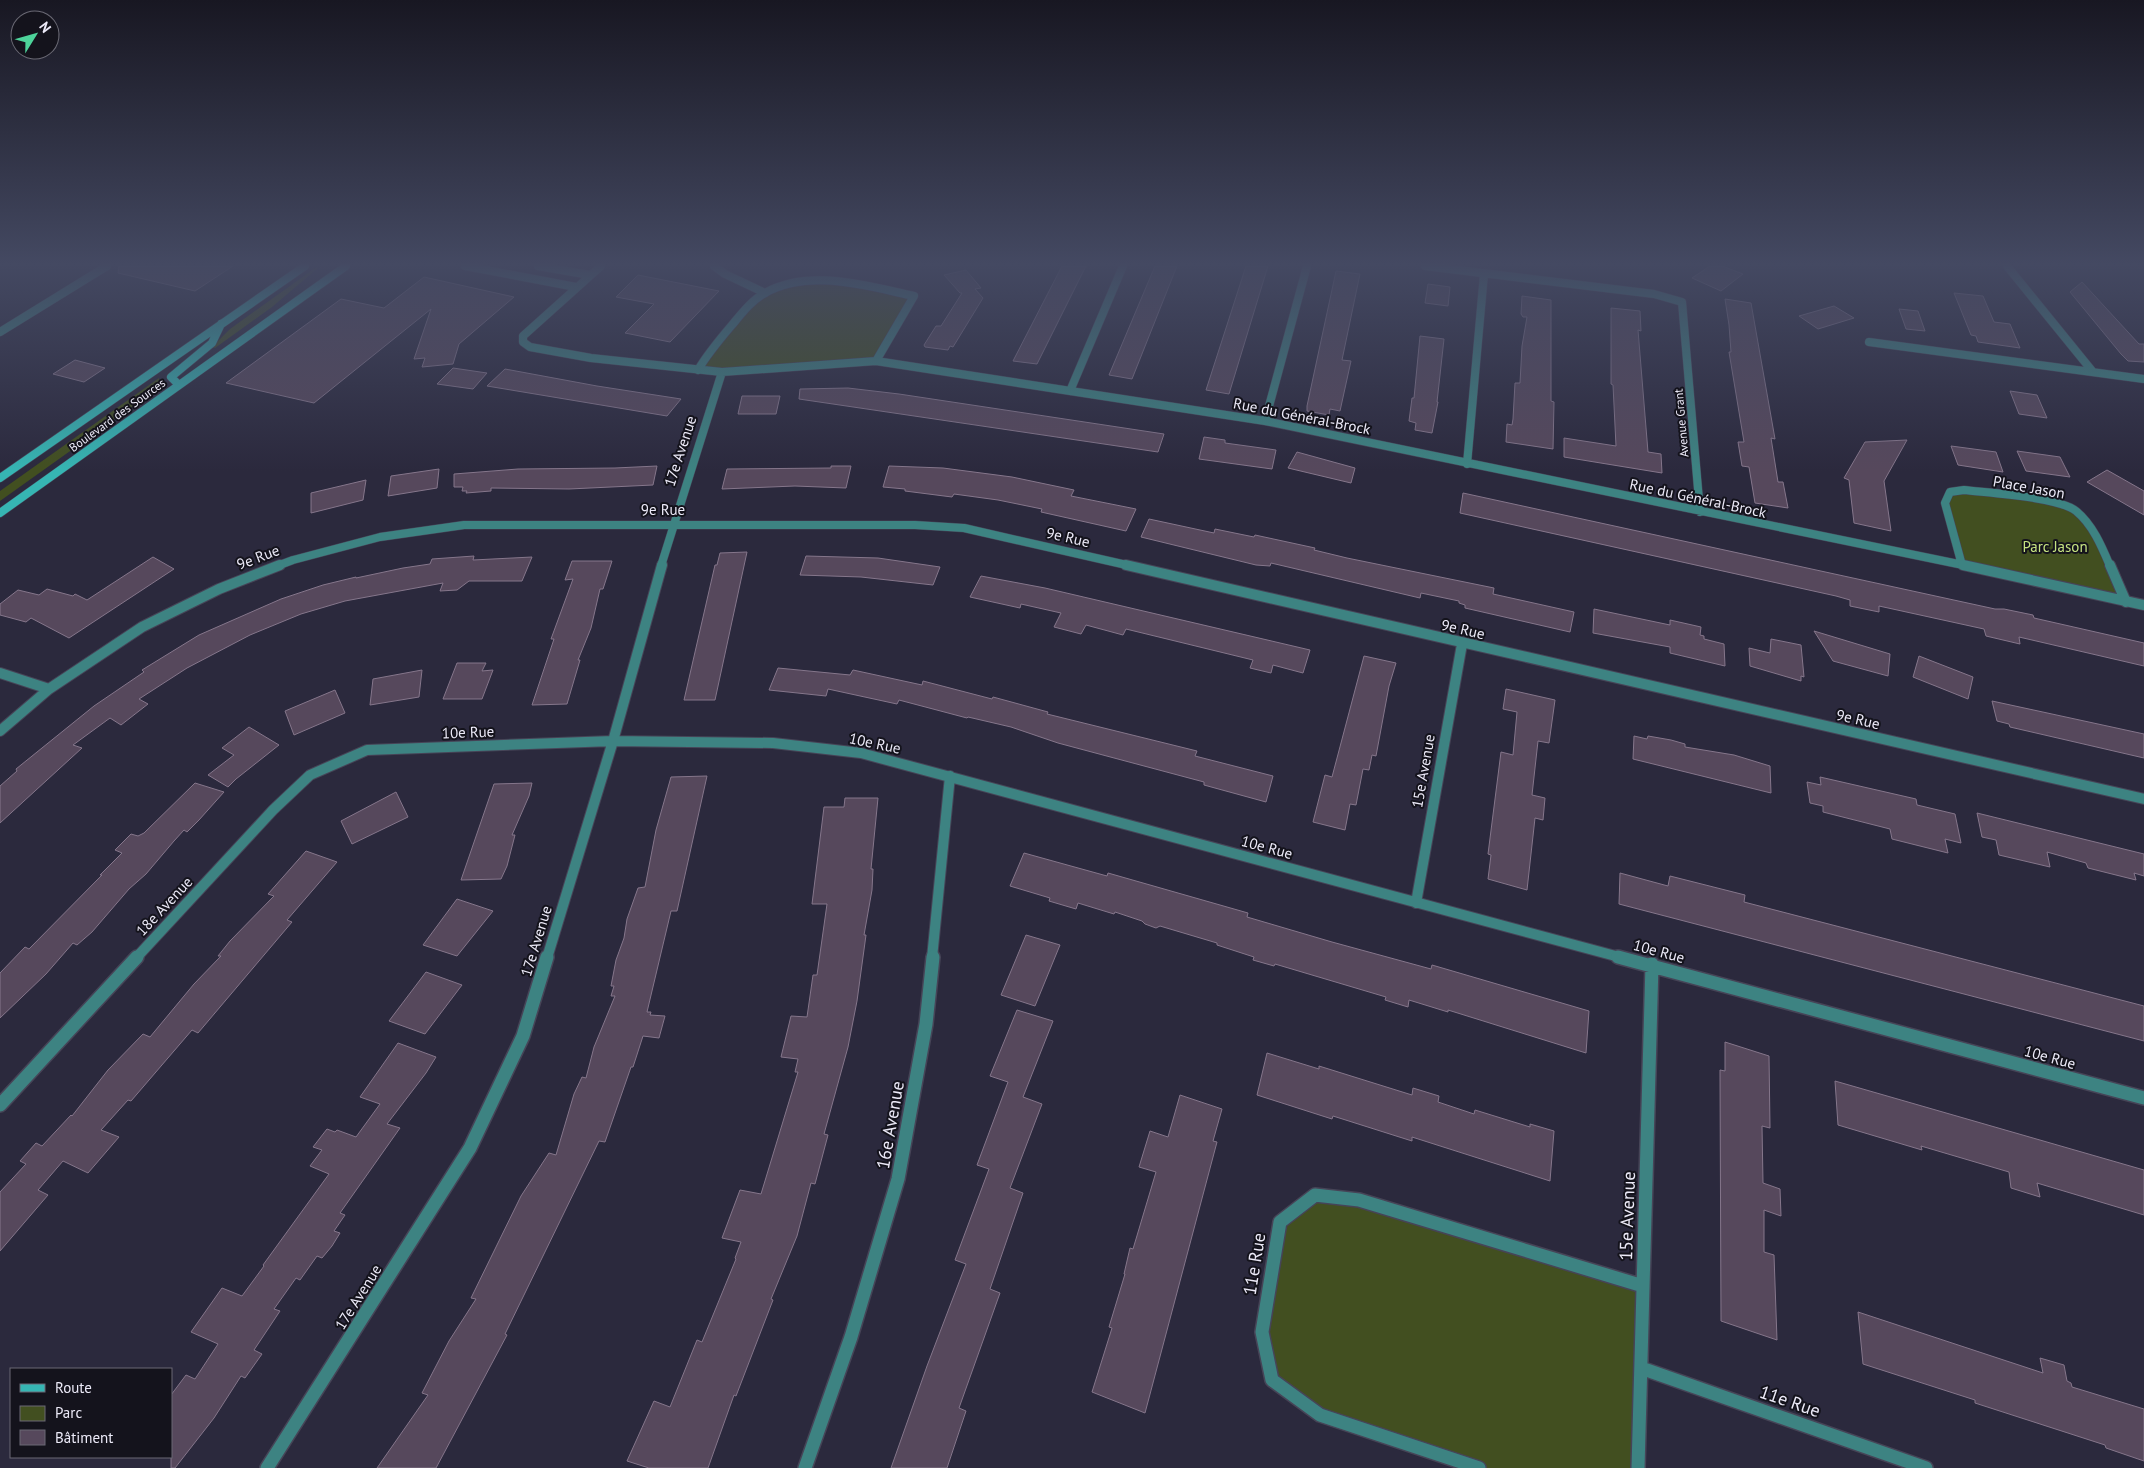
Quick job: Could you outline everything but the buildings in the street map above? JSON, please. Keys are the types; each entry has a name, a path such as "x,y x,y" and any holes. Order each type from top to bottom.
{"main road":[{"name":"Boulevard des Sources","path":"0,478 206,335"},
{"path":"178,384 172,380 172,375 212,343 216,335"},
{"name":"Boulevard des Sources","path":"0,513 248,335"}],"street":[{"name":"Rue du Général-Brock","path":"525,335 523,342 530,347 591,358 722,372 876,361 1265,421 1962,565 2144,605"},
{"path":"698,370 724,335"},
{"path":"876,361 891,335"},
{"path":"1070,391 1094,335"},
{"path":"1265,421 1288,335"},
{"path":"1467,464 1479,335"},
{"name":"Avenue Grant","path":"1685,335 1700,512"},
{"path":"2063,335 2093,372"},
{"path":"1869,342 2144,379"},
{"name":"17e Avenue","path":"267,1468 474,1140 523,1036 613,741 673,524 722,372"},
{"name":"Place Jason","path":"1962,565 1945,503 1950,492 1964,490 2058,503 2076,511 2097,537 2126,602"},
{"name":"9e Rue","path":"0,731 49,689 142,628 219,589 293,560 380,537 464,525 916,524 964,528 1462,644 2144,799"},
{"name":"15e Avenue","path":"1416,903 1462,644"},
{"path":"0,673 49,689"},
{"name":"10e Rue","path":"367,750 613,741 774,743 861,753 1416,903 1652,964 2144,1098"},
{"name":"18e Avenue","path":"0,1105 273,810 310,775 367,750"},
{"name":"16e Avenue","path":"806,1468 851,1337 898,1179 926,1024 950,776"},
{"name":"15e Avenue","path":"1638,1468 1652,964"},
{"name":"11e Rue","path":"1479,1468 1320,1415 1272,1380 1262,1332 1280,1222 1315,1195 1359,1200 1643,1286"},
{"name":"11e Rue","path":"1641,1368 1926,1468"}],"green space":[{"path":"224,335 234,335 215,348 212,347"},
{"path":"727,335 892,335 876,361 698,370"},
{"path":"159,378 160,387 0,501 0,491"},
{"name":"Parc Jason","path":"1950,492 2017,498 2076,511 2097,537 2126,602 1962,565 1945,503"},
{"path":"1308,1200 1359,1200 1643,1286 1638,1468 1479,1468 1320,1415 1272,1380 1262,1332 1280,1222"}]}
